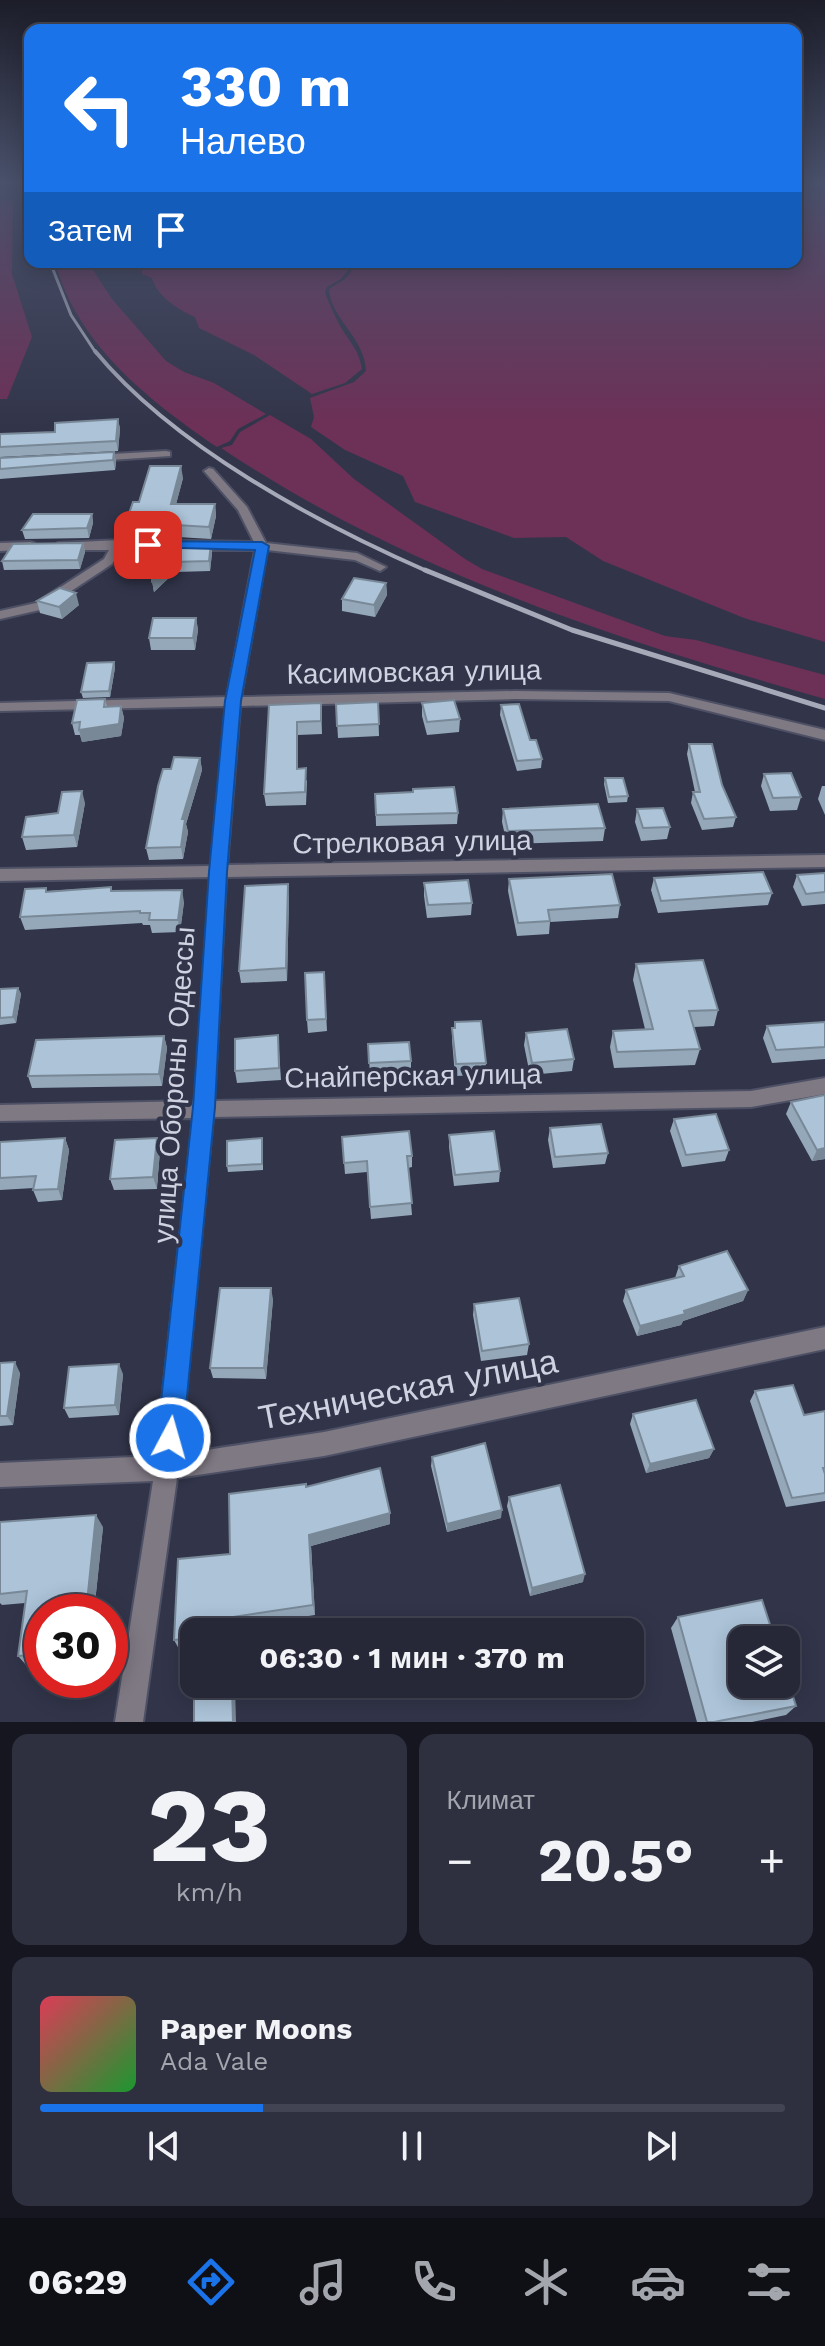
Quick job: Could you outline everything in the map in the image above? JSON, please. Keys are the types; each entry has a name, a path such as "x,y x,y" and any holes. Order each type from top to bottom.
{"street":[{"path":"75,459 166,454"},
{"path":"209,471 243,509 262,546"},
{"path":"0,615 40,606 108,561 119,544"},
{"path":"0,547 119,544 262,546 357,557 380,567"},
{"name":"улица Обороны Одессы","path":"129,1722 167,1468 204,1107 218,872 233,701 262,546"},
{"name":"Касимовская улица","path":"0,707 515,695 669,697 825,735"},
{"name":"Стрелковая улица","path":"0,875 825,861"},
{"name":"Снайперская улица","path":"0,1113 751,1099 825,1086"},
{"name":"Техническая улица","path":"0,1475 167,1468 324,1444 825,1338"}],"shaded area":[{"path":"0,264 12,264 12,274 32,337 7,399 0,399"},
{"path":"802,264 825,264 825,642 744,618 603,561 566,537 514,538 415,502 403,476 345,450 311,427 314,417 310,398 354,382 366,371 360,348 331,300 329,289 345,279 354,268 802,268"},
{"path":"57,268 92,268 112,299 166,361 184,372 214,383 266,414 238,429 230,441 217,447 166,410 119,368 80,319 65,292"},
{"path":"142,268 350,268 341,279 327,287 325,293 358,354 362,369 345,383 312,394 254,355 199,328 195,317 169,301 152,278 142,274"},
{"path":"270,415 311,439 354,479 482,569 665,636 696,640 825,675 825,699 590,626 437,566 363,531 291,492 221,448 232,445 240,432"}],"building":[{"path":"118,419 116,441 0,447 0,434 55,432 55,423"},
{"path":"114,452 113,460 0,469 0,458"},
{"path":"150,466 181,466 171,504 215,504 209,527 126,522 133,502 139,502"},
{"path":"33,514 92,514 87,528 22,530"},
{"path":"153,542 211,543 209,561 173,562 152,581"},
{"path":"83,543 78,560 2,561 13,544"},
{"path":"354,578 386,583 374,605 342,599"},
{"path":"60,588 76,593 59,607 37,601"},
{"path":"153,618 196,618 193,638 149,638"},
{"path":"114,662 109,691 81,692 87,663"},
{"path":"105,699 104,707 121,706 119,724 79,730 80,722 72,723 77,700"},
{"path":"454,700 460,719 427,722 422,703"},
{"path":"378,702 379,724 337,726 336,704"},
{"path":"321,703 321,721 297,722 297,769 306,768 305,792 264,794 269,705"},
{"path":"519,704 530,740 536,740 542,759 517,761 501,705"},
{"path":"689,744 712,744 722,785 736,817 704,819 693,792 700,792"},
{"path":"174,757 200,758 182,819 185,819 181,847 146,848 163,769 171,769"},
{"path":"791,773 801,797 773,798 764,774"},
{"path":"605,778 623,778 628,796 609,797"},
{"path":"454,787 458,813 376,815 375,794"},
{"path":"82,791 74,835 22,837 26,817 58,813 62,792"},
{"path":"598,804 605,828 508,831 503,809"},
{"path":"663,808 670,827 643,828 637,809"},
{"path":"763,872 772,893 661,901 654,878"},
{"path":"825,873 825,892 806,894 797,875"},
{"path":"612,874 620,905 548,910 550,921 518,923 509,879"},
{"path":"468,880 472,903 428,905 424,883"},
{"path":"288,884 286,968 239,971 245,886"},
{"path":"111,887 111,891 182,890 178,920 149,920 150,913 140,911 20,917 25,889 46,888 46,892"},
{"path":"703,960 718,1010 689,1011 700,1049 617,1052 613,1031 653,1029 636,964"},
{"path":"324,972 326,1019 307,1020 305,973"},
{"path":"18,988 13,1017 0,1018 0,989"},
{"path":"481,1021 486,1063 456,1064 452,1028 455,1028 455,1022"},
{"path":"825,1022 825,1047 776,1050 767,1026"},
{"path":"567,1029 574,1059 532,1063 526,1033"},
{"path":"278,1035 279,1068 235,1071 235,1039"},
{"path":"164,1036 159,1074 28,1076 36,1040"},
{"path":"409,1042 411,1061 369,1063 368,1044"},
{"path":"825,1095 825,1148 817,1150 791,1102"},
{"path":"716,1114 729,1150 686,1155 674,1119"},
{"path":"601,1124 608,1153 555,1157 550,1128"},
{"path":"409,1131 412,1156 407,1156 412,1203 370,1207 367,1161 344,1163 342,1137"},
{"path":"494,1131 500,1171 455,1175 449,1135"},
{"path":"65,1138 58,1189 33,1190 36,1176 0,1178 0,1142"},
{"path":"157,1138 153,1177 110,1179 115,1140"},
{"path":"262,1138 262,1164 227,1166 227,1141"},
{"path":"727,1251 748,1290 684,1311 685,1314 640,1326 626,1290 684,1276 679,1266"},
{"path":"220,1288 271,1288 264,1368 210,1368"},
{"path":"519,1298 529,1344 482,1351 474,1304"},
{"path":"15,1362 7,1416 0,1416 0,1363"},
{"path":"119,1364 115,1405 64,1408 69,1367"},
{"path":"793,1385 804,1415 825,1411 825,1493 792,1498 755,1391"},
{"path":"696,1400 714,1449 650,1464 633,1414"},
{"path":"485,1443 502,1510 447,1524 432,1457"},
{"path":"380,1468 390,1513 309,1535 313,1605 226,1618 180,1618 180,1639 174,1640 178,1559 230,1554 229,1494 306,1484 306,1487"},
{"path":"560,1485 585,1574 532,1588 509,1497"},
{"path":"96,1515 88,1594 27,1594 27,1591 0,1594 0,1522"},
{"path":"762,1600 770,1626 728,1626 728,1698 794,1698 796,1706 707,1722 678,1617"},
{"path":"24,1613 24,1656 18,1656"},
{"path":"194,1698 232,1698 233,1722 194,1722"}],"railway":[{"path":"52,268 71,315 96,353"},
{"path":"95,351 127,386 205,450 295,506 429,572"},
{"path":"425,570 572,630 825,708"}],"route":[{"path":"148,545 262,546 233,701 218,872 204,1107 170,1438"}]}
